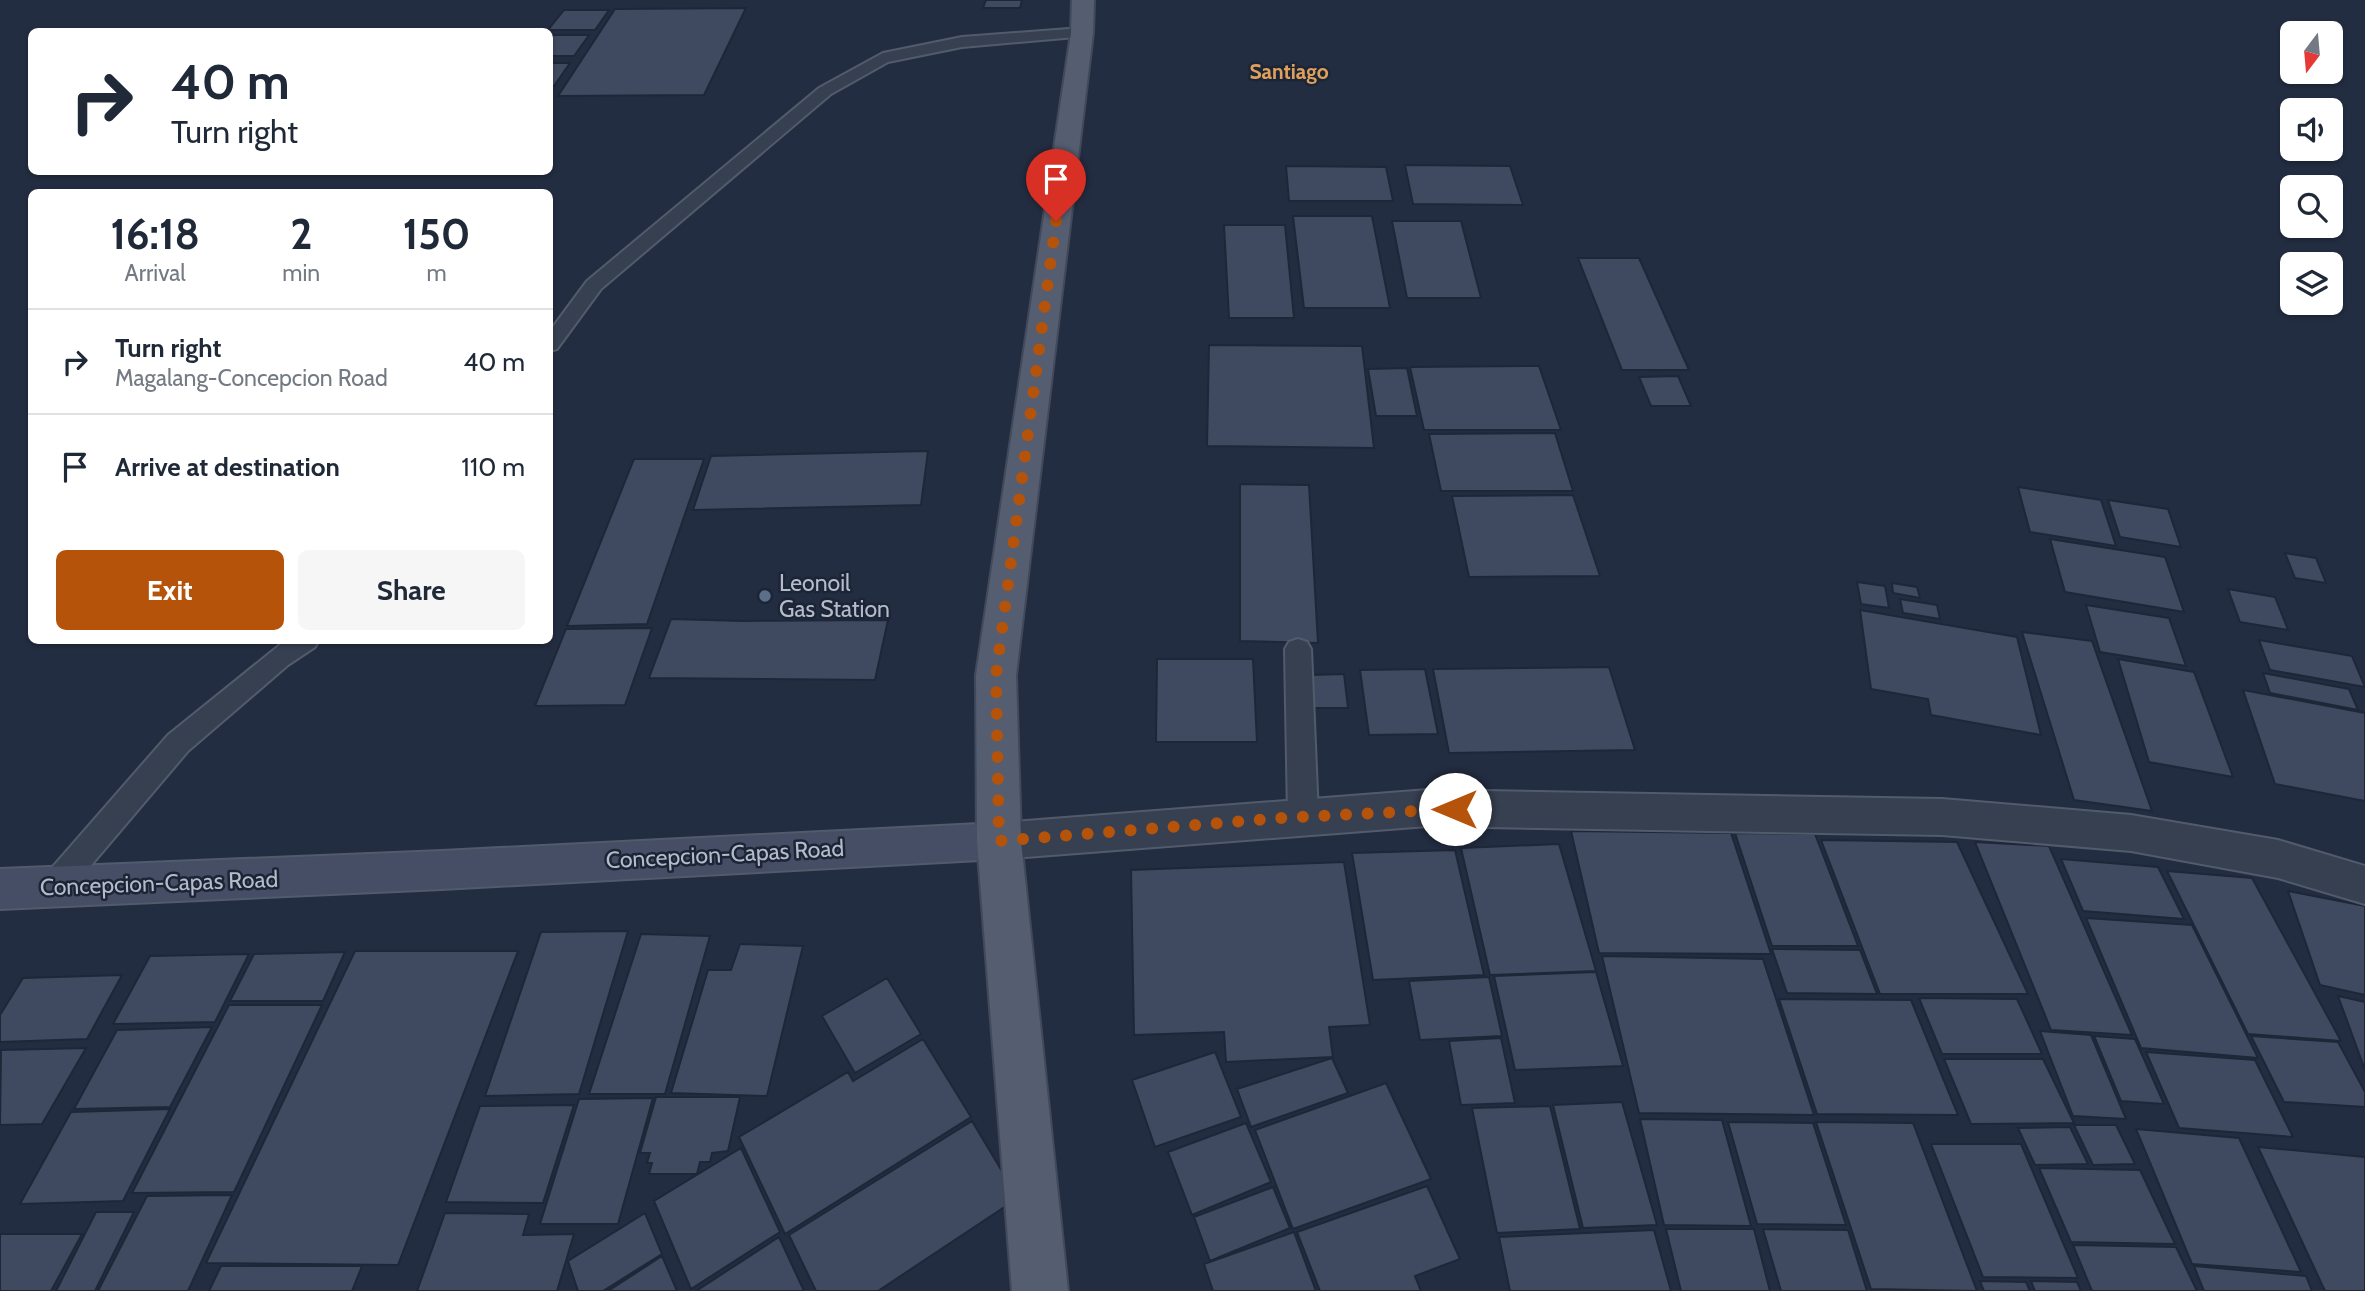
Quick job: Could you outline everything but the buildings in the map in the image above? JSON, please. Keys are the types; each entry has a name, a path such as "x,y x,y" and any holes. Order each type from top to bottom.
{"main road":[{"path":"1040,1291 999,841 996,675 1082,33 1083,0"},
{"name":"Concepcion-Capas Road","path":"0,889 442,870 999,841"}],"street":[{"path":"999,841 1428,808 1942,817 2131,833 2278,859 2365,885"}],"lane":[{"path":"553,341 594,285 825,91 883,58 962,42 1082,33"},
{"path":"54,887 178,743 279,658 300,644"},
{"path":"1298,649 1303,816"}],"place":[{"name":"Leonoil Gas Station","path":"765,596"}],"district":[{"name":"Santiago","path":"1289,71"}],"route":[{"path":"1056,221 996,675 999,841 1280,818 1428,808 1455,809"}]}
